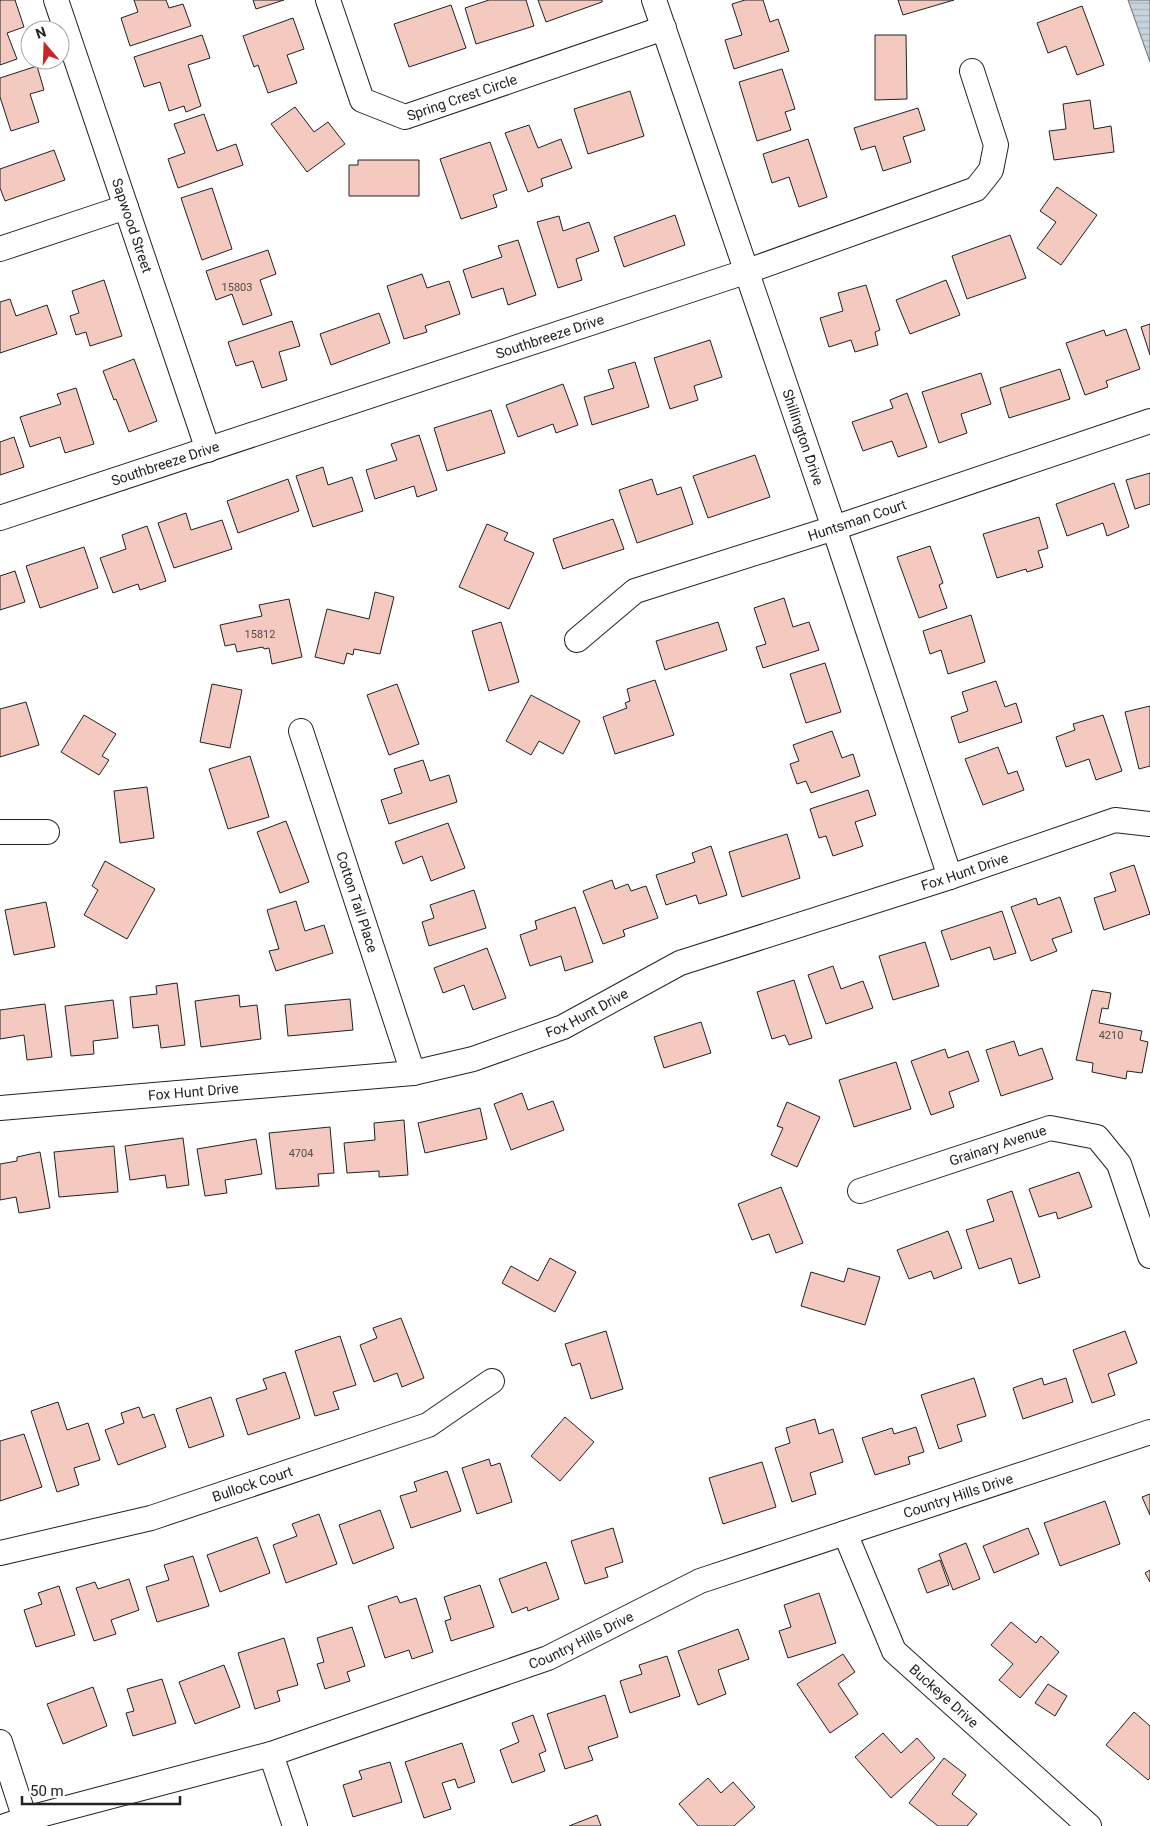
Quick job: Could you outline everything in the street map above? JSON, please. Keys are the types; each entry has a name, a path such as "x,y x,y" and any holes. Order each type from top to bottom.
{"street":[{"name":"Sapwood Street","path":"56,0 208,450"},
{"name":"Spring Crest Circle","path":"328,0 362,100 405,117 664,28"},
{"name":"Shillington Drive","path":"654,0 745,272 834,528 950,877"},
{"name":"Southbreeze Drive","path":"0,518 745,272 976,190 991,170 996,145 972,71"},
{"path":"0,249 126,206"},
{"name":"Huntsman Court","path":"577,640 635,591 834,528 1150,421"},
{"name":"Cotton Tail Place","path":"301,731 413,1073"},
{"name":"Fox Hunt Drive","path":"0,1108 413,1073 473,1059 563,1027 680,963 950,877 1115,820 1150,824"},
{"path":"0,832 47,832"},
{"name":"Grainary Avenue","path":"860,1191 1050,1128 1097,1137 1120,1164 1150,1256"},
{"name":"Bullock Court","path":"0,1554 151,1518 428,1425 492,1381"},
{"name":"Country Hills Drive","path":"15,1822 271,1754 548,1658 700,1581 1150,1432"},
{"name":"Buckeye Drive","path":"845,1533 894,1651 1076,1822"},
{"path":"0,1742 15,1822"},
{"path":"271,1754 295,1826"}],"shaded area":[{"path":"1128,0 1150,0 1150,62"}],"building":[{"path":"0,0 15,0 22,20 20,20 20,28 7,33 17,59 0,65"},
{"path":"134,0 166,0 169,8 183,4 191,26 130,46 121,18 138,12"},
{"path":"253,0 284,0 256,9"},
{"path":"489,0 526,0 534,26 476,44 465,8"},
{"path":"538,0 602,0 602,2 546,22"},
{"path":"745,0 763,0 770,22 778,19 789,51 734,69 725,40 742,35 732,4"},
{"path":"898,0 954,0 903,15"},
{"path":"451,5 466,48 409,67 394,24"},
{"path":"1082,6 1104,65 1077,75 1066,46 1048,53 1037,23"},
{"path":"293,18 304,49 287,55 297,83 268,93 258,65 254,67 243,36"},
{"path":"202,35 210,58 188,65 201,106 186,112 184,106 169,111 160,82 144,87 134,57"},
{"path":"875,35 906,35 907,99 875,100"},
{"path":"782,69 795,109 785,112 791,130 757,141 739,82"},
{"path":"25,70 38,70 44,90 30,94 39,122 11,131 0,97 0,78"},
{"path":"630,91 644,136 588,154 574,109"},
{"path":"1090,100 1094,129 1111,126 1114,152 1054,160 1049,131 1066,129 1063,104"},
{"path":"295,107 314,132 328,122 345,144 307,172 271,124"},
{"path":"918,108 925,130 903,137 911,162 883,171 875,146 861,150 854,128"},
{"path":"204,114 217,151 236,144 243,165 178,188 168,159 185,153 174,124"},
{"path":"529,125 538,148 561,139 572,168 541,179 543,186 528,192 505,133"},
{"path":"808,139 827,197 799,207 789,177 772,183 763,154"},
{"path":"490,142 507,190 493,195 497,207 461,219 440,159"},
{"path":"54,150 65,180 5,201 0,188 0,169"},
{"path":"358,160 419,160 419,196 349,196 349,165 358,165"},
{"path":"1057,187 1097,215 1061,265 1037,248 1056,222 1040,211"},
{"path":"212,188 232,249 202,260 181,198"},
{"path":"675,215 685,245 624,267 614,237"},
{"path":"559,216 563,231 589,222 599,251 576,259 582,280 558,288 537,222"},
{"path":"1010,235 1026,278 967,299 952,256"},
{"path":"518,240 536,295 508,305 503,288 472,298 463,270 502,257 498,246"},
{"path":"268,250 276,274 260,280 272,315 243,325 232,294 216,300 206,271"},
{"path":"422,274 427,288 449,281 460,314 425,326 427,332 404,339 387,286"},
{"path":"104,280 122,336 90,346 86,332 76,335 70,316 79,313 72,291"},
{"path":"946,280 960,315 910,334 896,300"},
{"path":"866,285 880,330 875,332 878,345 855,352 851,340 829,347 820,318 843,311 838,293"},
{"path":"10,299 16,316 47,305 57,334 0,353 0,302"},
{"path":"379,313 390,343 331,365 320,334"},
{"path":"292,321 300,346 279,352 287,380 262,388 253,361 236,366 228,342"},
{"path":"1150,324 1150,355 1141,327"},
{"path":"1126,329 1140,369 1106,381 1108,387 1085,395 1066,343 1104,330 1106,336"},
{"path":"710,340 722,377 694,386 698,400 670,409 654,358"},
{"path":"134,359 157,421 129,432 103,371"},
{"path":"635,362 649,407 592,425 584,397 614,388 608,370"},
{"path":"1060,369 1070,399 1009,418 1000,388"},
{"path":"981,373 991,404 961,414 967,433 939,443 922,392"},
{"path":"563,384 578,425 556,433 553,424 518,437 506,405"},
{"path":"76,388 94,444 65,453 60,437 30,447 20,417 61,404 57,394"},
{"path":"907,393 927,447 898,457 892,441 863,451 852,422 893,408 890,400"},
{"path":"491,410 505,453 447,471 434,428"},
{"path":"419,435 437,490 417,497 414,486 375,499 366,470 397,460 391,444"},
{"path":"14,437 24,467 0,475 0,442"},
{"path":"755,455 770,497 708,518 693,476"},
{"path":"323,467 328,485 352,477 363,511 313,527 296,476"},
{"path":"1150,473 1150,504 1135,509 1126,480"},
{"path":"288,479 299,511 238,533 227,501"},
{"path":"652,479 657,495 681,487 693,524 637,543 619,490"},
{"path":"1114,483 1129,527 1107,536 1103,523 1067,536 1056,504"},
{"path":"186,513 191,530 222,520 232,549 174,568 158,523"},
{"path":"1039,517 1048,548 1038,551 1043,567 1027,572 1026,569 997,578 983,534"},
{"path":"613,519 624,549 563,569 553,539"},
{"path":"487,524 508,533 504,540 534,553 509,609 459,587"},
{"path":"147,526 166,581 140,590 138,584 113,593 100,558 126,549 122,535"},
{"path":"930,546 943,583 939,585 947,608 919,618 897,557"},
{"path":"84,547 98,588 40,608 26,566"},
{"path":"15,571 25,602 0,610 0,576"},
{"path":"375,592 394,597 380,654 354,649 353,655 347,653 344,664 315,657 327,609 369,619"},
{"path":"784,598 793,627 809,622 819,650 763,668 756,647 766,644 754,608"},
{"path":"289,599 302,657 272,664 269,648 264,649 263,647 237,652 235,644 225,646 220,625 262,616 259,605"},
{"path":"971,615 985,662 948,674 941,650 930,654 923,631"},
{"path":"501,622 519,682 489,691 472,631"},
{"path":"718,622 727,650 665,670 656,641"},
{"path":"825,663 841,712 806,723 790,674"},
{"path":"655,680 674,735 615,754 603,717 627,708 625,703 630,701 627,689"},
{"path":"996,681 1005,707 1016,703 1022,722 959,743 951,717 968,711 962,692"},
{"path":"212,684 242,690 230,748 200,742"},
{"path":"397,684 419,744 389,755 367,695"},
{"path":"531,695 580,721 563,754 539,741 531,755 506,741"},
{"path":"26,702 39,745 0,757 0,709"},
{"path":"1150,706 1150,766 1139,769 1125,712"},
{"path":"84,715 116,734 102,756 109,760 99,775 61,752"},
{"path":"1103,715 1122,771 1096,780 1089,759 1066,767 1056,737 1075,730 1073,724"},
{"path":"832,731 842,758 853,754 860,776 811,793 806,781 797,784 790,764 799,761 793,745"},
{"path":"998,747 1008,774 1017,771 1024,790 983,805 965,759"},
{"path":"250,756 269,817 228,829 209,769"},
{"path":"423,760 430,781 449,775 457,802 389,824 381,800 402,793 394,769"},
{"path":"147,787 154,838 120,843 114,791"},
{"path":"868,790 876,815 855,822 863,846 833,856 826,836 819,838 810,809"},
{"path":"286,821 309,882 280,893 257,832"},
{"path":"448,823 465,868 431,881 422,856 403,864 395,842"},
{"path":"787,834 800,878 742,897 729,852"},
{"path":"711,846 727,895 699,904 696,895 666,905 656,875 695,862 692,853"},
{"path":"105,861 155,889 127,939 84,915 98,890 92,886"},
{"path":"1134,865 1150,914 1104,930 1094,898 1116,891 1110,873"},
{"path":"612,880 615,889 628,884 631,891 646,886 658,918 623,930 625,936 603,944 583,891"},
{"path":"474,890 486,928 429,946 422,922 434,918 430,905"},
{"path":"1060,897 1072,932 1052,939 1057,951 1031,961 1011,907 1036,898 1038,905"},
{"path":"296,901 305,931 324,925 333,953 276,971 269,951 279,949 267,910"},
{"path":"46,902 55,947 14,955 5,910"},
{"path":"575,907 593,962 565,971 561,956 530,966 520,935 537,929 535,921"},
{"path":"1002,911 1016,953 994,960 990,947 951,960 941,931"},
{"path":"925,942 939,986 893,1000 879,956"},
{"path":"487,948 506,998 473,1010 464,985 443,993 434,968"},
{"path":"833,966 841,989 863,981 873,1008 826,1024 808,975"},
{"path":"794,980 812,1038 789,1045 785,1035 772,1039 757,992"},
{"path":"177,983 185,1045 161,1048 158,1025 133,1028 130,997 157,994 156,986"},
{"path":"1092,990 1111,993 1108,1009 1102,1008 1099,1023 1142,1031 1140,1040 1148,1042 1142,1073 1127,1071 1126,1079 1092,1072 1093,1063 1076,1060"},
{"path":"239,995 240,1007 257,1005 261,1039 201,1047 195,1001"},
{"path":"350,999 353,1030 288,1036 285,1005"},
{"path":"113,1000 118,1038 93,1041 94,1054 71,1056 65,1006"},
{"path":"45,1004 52,1057 27,1060 24,1035 0,1039 0,1010"},
{"path":"701,1022 711,1053 664,1068 654,1037"},
{"path":"1014,1041 1019,1056 1042,1048 1053,1079 1001,1096 986,1050"},
{"path":"945,1049 948,1058 968,1051 979,1081 949,1092 954,1107 931,1115 911,1061"},
{"path":"896,1062 911,1109 854,1127 839,1080"},
{"path":"522,1093 528,1110 553,1101 564,1130 511,1150 494,1104"},
{"path":"787,1102 820,1117 797,1167 771,1155 783,1128 777,1126"},
{"path":"480,1108 487,1139 425,1153 418,1123"},
{"path":"404,1120 408,1175 379,1177 379,1171 347,1173 344,1143 375,1140 374,1123"},
{"path":"330,1127 334,1173 318,1174 319,1186 276,1189 269,1133"},
{"path":"183,1138 189,1185 167,1188 165,1175 130,1180 125,1146"},
{"path":"256,1139 262,1174 225,1180 227,1193 205,1196 197,1149"},
{"path":"114,1146 118,1192 59,1197 54,1152"},
{"path":"40,1152 50,1208 19,1213 16,1197 0,1200 0,1164 17,1161 17,1157"},
{"path":"1079,1172 1092,1207 1058,1219 1056,1212 1039,1217 1029,1189"},
{"path":"781,1187 803,1243 776,1253 769,1234 752,1240 738,1204"},
{"path":"1012,1191 1040,1277 1019,1284 1011,1258 979,1269 966,1230 994,1221 987,1200"},
{"path":"948,1231 962,1268 934,1279 931,1271 909,1279 897,1250"},
{"path":"550,1258 576,1272 555,1312 502,1283 511,1266 538,1281"},
{"path":"848,1268 880,1277 865,1325 801,1306 811,1272 844,1282"},
{"path":"401,1318 424,1378 402,1387 397,1373 374,1382 360,1345 377,1338 373,1328"},
{"path":"606,1331 623,1389 591,1399 580,1363 572,1366 565,1344"},
{"path":"1125,1331 1137,1363 1108,1374 1115,1395 1092,1403 1073,1350"},
{"path":"340,1336 356,1385 333,1392 339,1409 315,1416 295,1351"},
{"path":"285,1372 300,1418 248,1435 236,1399 267,1389 263,1379"},
{"path":"974,1378 986,1416 957,1425 962,1441 939,1449 921,1395"},
{"path":"1042,1378 1044,1385 1066,1378 1073,1402 1023,1419 1013,1388"},
{"path":"211,1397 224,1436 189,1448 176,1409"},
{"path":"58,1402 67,1430 88,1423 100,1460 74,1468 79,1485 57,1492 31,1411"},
{"path":"139,1407 143,1418 154,1414 166,1447 118,1465 105,1430 124,1423 121,1413"},
{"path":"565,1417 594,1442 560,1481 531,1456"},
{"path":"815,1419 819,1434 833,1429 843,1462 810,1473 816,1494 792,1502 775,1448 790,1443 786,1428"},
{"path":"916,1427 924,1452 908,1457 910,1464 875,1475 862,1438 892,1428 894,1434"},
{"path":"24,1434 42,1487 0,1501 0,1441"},
{"path":"489,1459 491,1466 500,1463 512,1502 477,1514 462,1468"},
{"path":"762,1462 776,1507 723,1524 709,1478"},
{"path":"447,1471 461,1511 411,1528 400,1496 417,1491 414,1482"},
{"path":"1150,1494 1150,1515 1142,1497"},
{"path":"1105,1501 1120,1544 1060,1566 1044,1523"},
{"path":"380,1510 394,1548 353,1564 339,1525"},
{"path":"319,1514 337,1564 286,1583 273,1545 297,1536 292,1524"},
{"path":"613,1528 623,1562 605,1568 608,1577 585,1584 571,1541"},
{"path":"1028,1528 1039,1554 994,1573 983,1546"},
{"path":"257,1537 270,1573 220,1592 207,1555"},
{"path":"966,1543 980,1579 953,1590 939,1554"},
{"path":"193,1556 209,1606 157,1622 146,1587 169,1580 164,1565"},
{"path":"940,1560 949,1585 927,1593 918,1569"},
{"path":"546,1562 559,1599 528,1611 527,1607 512,1613 499,1579"},
{"path":"1150,1570 1150,1582 1145,1573"},
{"path":"129,1579 139,1610 111,1620 116,1634 94,1641 76,1588 95,1582 98,1589"},
{"path":"480,1585 494,1627 451,1641 445,1621 451,1619 444,1597"},
{"path":"59,1586 75,1635 36,1647 24,1610 42,1604 38,1593"},
{"path":"819,1593 836,1643 788,1658 779,1631 791,1627 784,1605"},
{"path":"397,1596 400,1603 416,1598 433,1652 412,1659 409,1650 385,1658 368,1606"},
{"path":"1011,1622 1036,1643 1041,1636 1059,1652 1020,1698 999,1680 1013,1664 991,1645"},
{"path":"352,1627 365,1666 347,1672 350,1681 325,1689 317,1664 324,1662 317,1638"},
{"path":"738,1629 749,1659 718,1670 726,1694 698,1705 678,1651"},
{"path":"284,1638 298,1685 277,1691 280,1701 255,1709 238,1653"},
{"path":"843,1654 855,1672 838,1684 858,1714 830,1733 797,1684"},
{"path":"667,1656 680,1696 630,1713 620,1681 642,1674 639,1665"},
{"path":"224,1665 240,1707 195,1724 179,1682"},
{"path":"162,1679 176,1723 133,1736 126,1713 134,1711 127,1689"},
{"path":"1048,1684 1067,1696 1055,1716 1035,1703"},
{"path":"93,1687 107,1726 63,1744 47,1704"},
{"path":"605,1695 618,1737 588,1747 593,1760 565,1769 547,1714"},
{"path":"1134,1712 1150,1726 1150,1778 1148,1780 1106,1745"},
{"path":"533,1715 546,1751 539,1754 545,1771 512,1783 500,1750 519,1742 512,1723"},
{"path":"883,1733 901,1753 917,1738 935,1758 891,1798 855,1757"},
{"path":"462,1743 475,1782 458,1788 455,1779 442,1783 451,1809 424,1818 405,1762"},
{"path":"944,1758 966,1775 952,1794 977,1814 967,1826 938,1826 909,1803"},
{"path":"390,1762 402,1802 353,1817 343,1785 362,1779 359,1771"},
{"path":"708,1778 721,1793 733,1782 755,1807 734,1826 698,1826 679,1804"},
{"path":"597,1815 601,1826 569,1826"}]}
